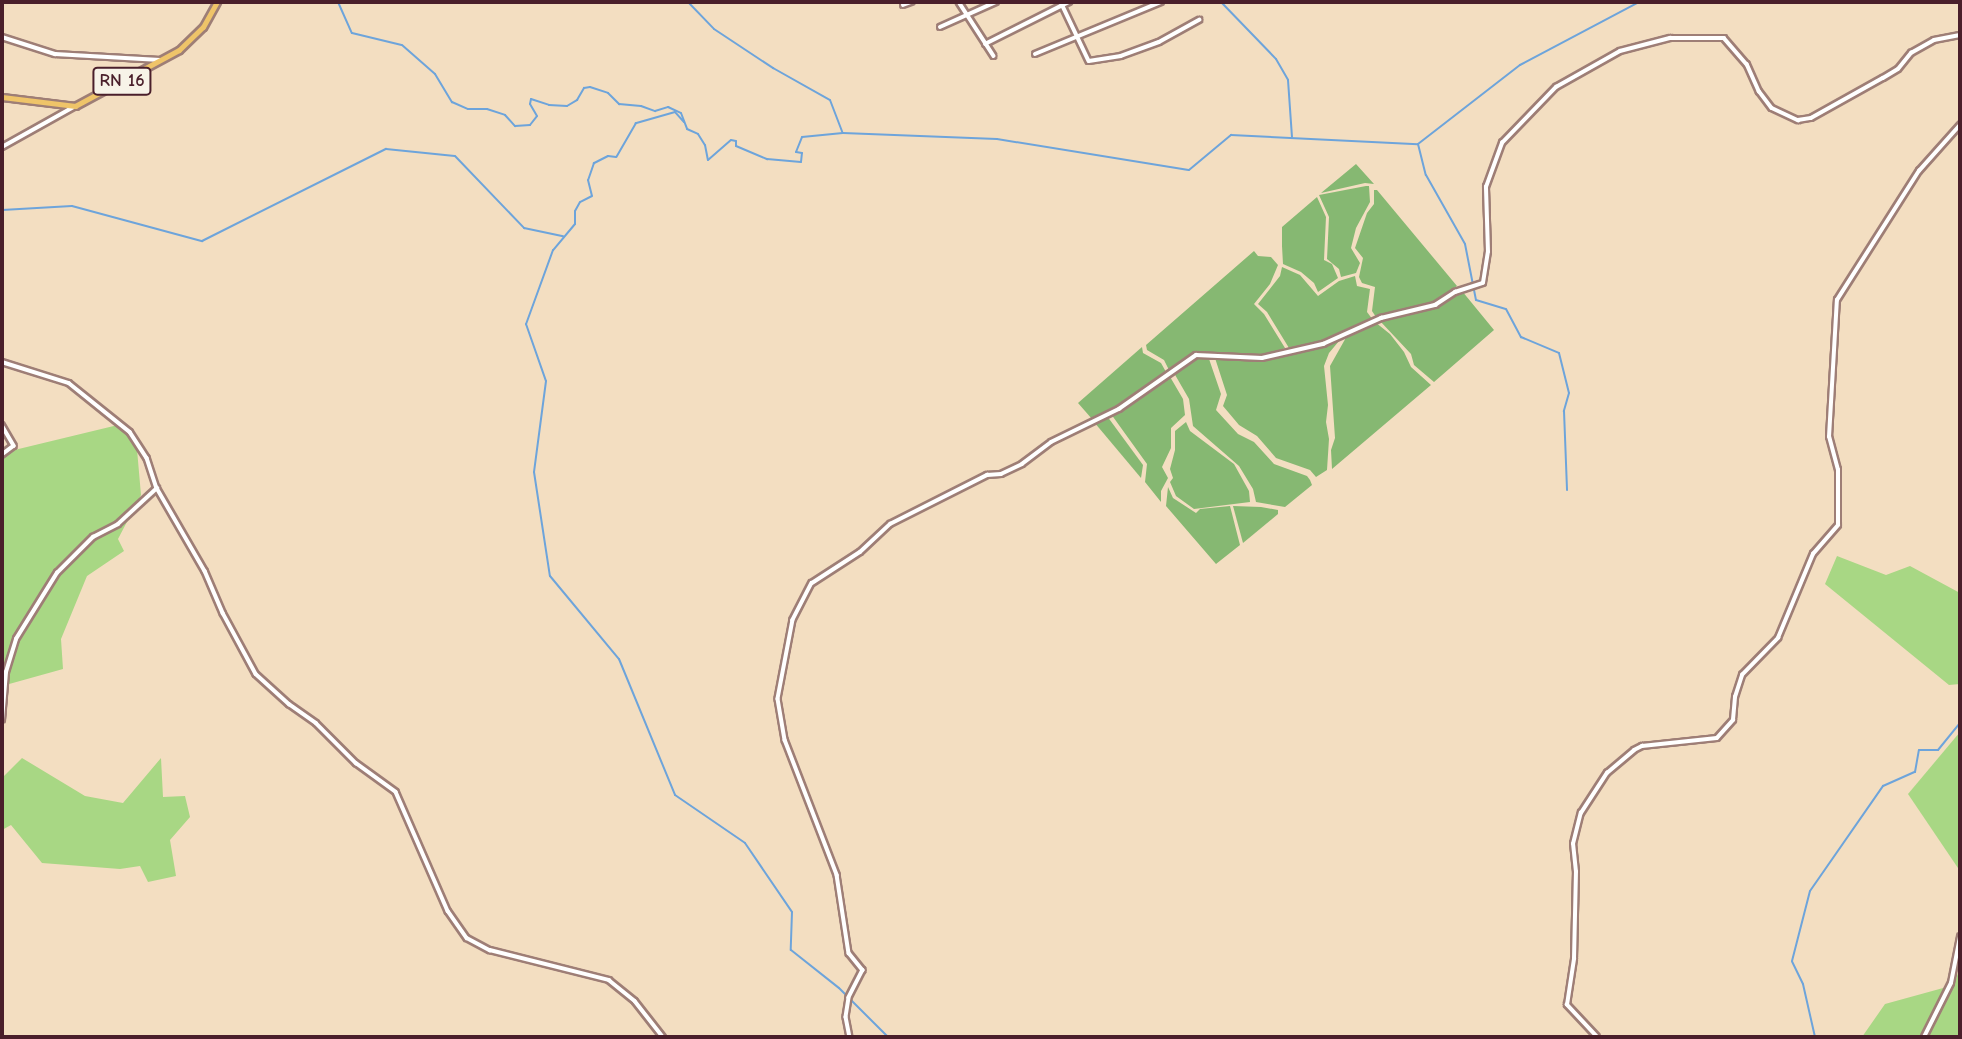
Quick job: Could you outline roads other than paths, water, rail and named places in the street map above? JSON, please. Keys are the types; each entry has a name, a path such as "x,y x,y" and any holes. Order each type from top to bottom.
{"main road":[{"name":"RN 16","path":"2,97 75,106 162,60 198,33 217,2"}],"street":[{"path":"903,5 911,2"},
{"path":"959,2 994,56"},
{"path":"940,27 996,2"},
{"path":"985,44 1062,3 1069,2"},
{"path":"1035,54 1161,2"},
{"path":"1062,3 1089,61 1105,60 1159,42 1199,20"},
{"path":"850,1037 846,1017 849,998 863,970 849,953 837,875 785,740 778,699 793,620 812,583 860,552 890,524 987,475 1001,474 1022,464 1051,442 1119,409 1196,355 1262,358 1323,344 1381,318 1435,305 1455,292 1483,284 1488,241 1486,187 1502,142 1556,87 1620,51 1670,38 1724,38 1747,64 1759,91 1772,108 1798,120 1811,118 1883,78 1898,69 1911,53 1934,40 1960,35"},
{"path":"2,37 55,54 162,60"},
{"path":"2,147 75,106"},
{"path":"1597,1037 1567,1005 1574,959 1576,872 1573,844 1581,813 1607,773 1634,750 1642,746 1717,738 1733,720 1735,697 1742,675 1778,638 1813,554 1838,525 1838,470 1829,437 1837,300 1919,171 1960,125"},
{"path":"2,362 56,377 104,409 139,445 157,488 205,571 223,613 256,674 289,704 316,723 356,763 396,792 449,911 467,938 490,950 609,980 635,1001 663,1037"},
{"path":"2,425 14,446 2,455"},
{"path":"2,720 6,672 16,639 57,572 93,537 118,524 157,488"},
{"path":"1924,1037 1951,983 1960,937"}],"waterway":[{"path":"338,2 352,33 402,45 435,74 452,102 468,109 487,109 505,115 515,126 530,125 537,116 530,104 531,99 549,105 567,106 577,100 584,88 590,87 608,93 619,104 641,106 655,111 668,107 681,113 687,129 698,134 705,145 708,160 731,140 736,141 736,146 767,159 801,162 802,153 796,152 802,137 843,133 997,139 1189,170 1231,135 1418,144 1520,65 1639,2"},
{"path":"688,2 714,29 773,68 830,100 842,132"},
{"path":"1221,2 1276,59 1288,80 1292,137"},
{"path":"684,122 675,112 636,123 616,157 608,156 594,163 588,180 592,196 580,202 575,211 575,224 553,250 526,324 546,381 534,472 550,576 619,659 675,795 745,843 792,912 791,950 839,988 888,1037"},
{"path":"1418,144 1426,175 1465,244 1476,300 1506,309 1521,337 1559,353 1569,393 1564,411 1567,490"},
{"path":"2,210 72,206 202,241 386,149 455,156 524,228 563,236"},
{"path":"1815,1037 1803,984 1792,961 1810,891 1883,786 1915,772 1919,750 1938,750 1960,723"}]}
